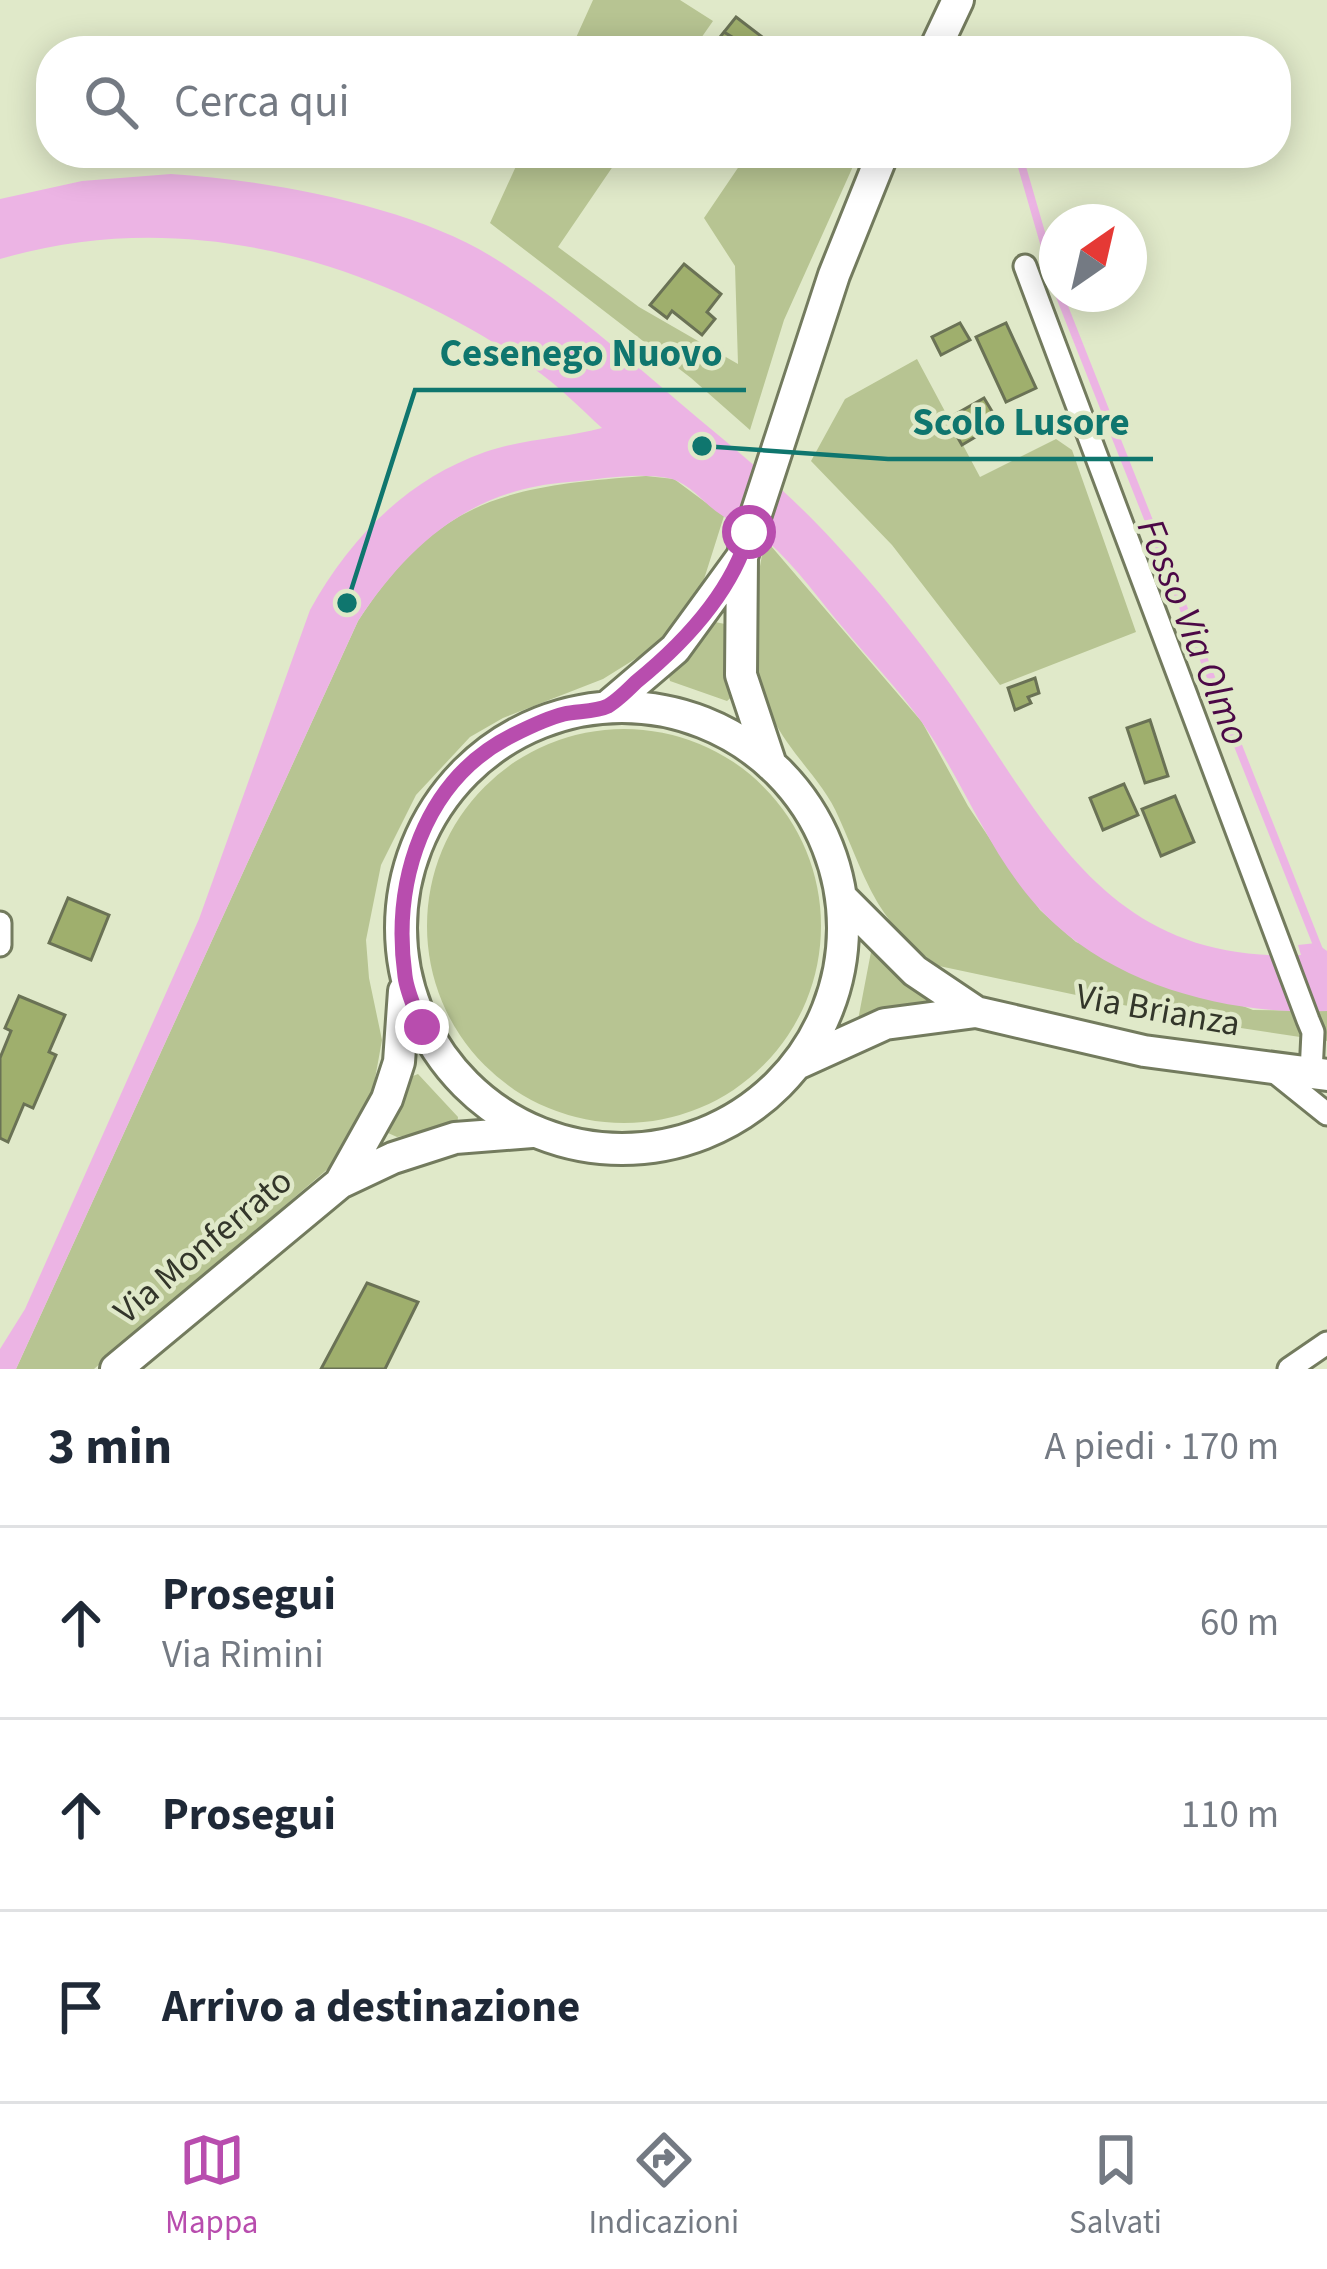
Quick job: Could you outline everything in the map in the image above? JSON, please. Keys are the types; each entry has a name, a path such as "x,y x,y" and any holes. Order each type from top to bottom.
{"main road":[{"path":"941,36 958,0"},
{"path":"771,765 741,675 739,616 746,544 834,275 877,168"},
{"path":"607,707 675,649 702,617 746,544"},
{"path":"607,707 640,707 698,720 748,746 771,765 816,821 842,898 844,938 833,997 799,1063 770,1094 734,1120 678,1143 618,1151 573,1145 532,1132 490,1108 458,1078 422,1027 405,980 401,899 410,858 429,817 462,773 508,737 559,715 607,707"},
{"name":"Via Brianza","path":"842,898 915,971 976,1012 1144,1052 1319,1074"},
{"name":"Via Monferrato","path":"340,1183 387,1099 399,1062 405,980"},
{"name":"Via Brianza","path":"799,1063 886,1024 976,1012"},
{"name":"Via Monferrato","path":"116,1369 340,1183 393,1158 455,1138 532,1132"}],"street":[{"path":"1025,266 1275,928 1312,1032 1319,1074"},
{"path":"0,923 0,945"},
{"path":"1271,1069 1327,1114"},
{"path":"1289,1369 1327,1343"}],"green space":[{"path":"593,0 680,0 713,21 702,36 577,36"},
{"path":"515,168 612,168 558,247 639,307 738,364 735,266 704,218 738,168 852,168 784,320 750,430 691,378 490,223"},
{"path":"917,359 980,477 1056,439 1072,450 1136,632 1000,685 892,545 811,461 845,399"},
{"path":"646,476 674,479 724,516 699,595 674,629 648,651 603,679 503,718 470,737 416,795 381,865 366,940 382,1040 373,1090 337,1161 94,1369 16,1369 358,621 417,548 480,506 554,486"},
{"path":"765,539 922,722 968,806 1040,910 1076,942 1253,1010 1327,1011 1327,1041 1208,1023 939,966 918,950 877,901 834,807 787,742 763,693 754,618"},
{"path":"715,622 725,624 735,694 727,701 670,681 668,672"},
{"path":"624,729 663,732 700,744 734,762 764,786 788,816 806,850 818,887 818,965 806,1002 788,1036 764,1066 734,1090 700,1108 663,1120 624,1123 585,1120 548,1108 514,1090 484,1066 460,1036 442,1002 430,965 427,926 430,887 442,850 460,816 484,786 514,762 548,744 585,732"},
{"path":"876,950 931,997 928,1001 892,1007 858,1020 871,952"},
{"path":"418,1074 458,1117 457,1126 397,1137 388,1133 408,1078"}],"shaded area":[{"path":"171,174 251,182 381,210 460,240 543,291 760,470 835,543 923,647 1052,832 1088,874 1129,909 1177,936 1234,952 1301,955 1298,945 1316,943 1327,951 1327,1011 1255,1008 1183,994 1115,966 1056,925 998,854 921,721 798,572 767,541 726,518 683,484 656,476 631,476 534,487 502,496 446,525 399,568 358,621 16,1369 0,1369 0,1349 25,1309 199,919 310,610 326,584 362,536 430,478 485,452 602,428 542,375 473,330 345,272 278,253 210,241 140,238 70,244 0,259 0,199 82,181"}],"building":[{"path":"736,17 761,36 731,36 724,32"},
{"path":"684,264 721,294 707,312 715,319 702,335 672,311 667,318 650,305"},
{"path":"960,323 970,340 941,355 932,337"},
{"path":"1006,323 1036,388 1006,402 976,337"},
{"path":"984,398 999,423 962,445 947,419"},
{"path":"1035,678 1039,693 1015,710 1008,688"},
{"path":"1150,720 1168,776 1145,783 1127,728"},
{"path":"1124,784 1138,815 1103,830 1090,798"},
{"path":"1175,796 1194,842 1161,856 1142,809"},
{"path":"68,898 109,915 91,960 49,943"},
{"path":"19,996 65,1015 49,1052 56,1055 33,1108 24,1104 8,1142 0,1138 0,1058 11,1031 5,1028"},
{"path":"367,1283 418,1302 385,1369 321,1369"}],"waterway":[{"name":"Fosso Via Olmo","path":"1022,168 1039,226"},
{"name":"Fosso Via Olmo","path":"1066,312 1327,970"}],"place":[{"name":"Scolo Lusore","path":"702,446"},
{"name":"Cesenego Nuovo","path":"347,603"}],"route":[{"path":"422,1027 405,980 401,899 410,858 429,817 462,773 508,737 559,715 607,707 675,649 742,556 749,532"}]}
